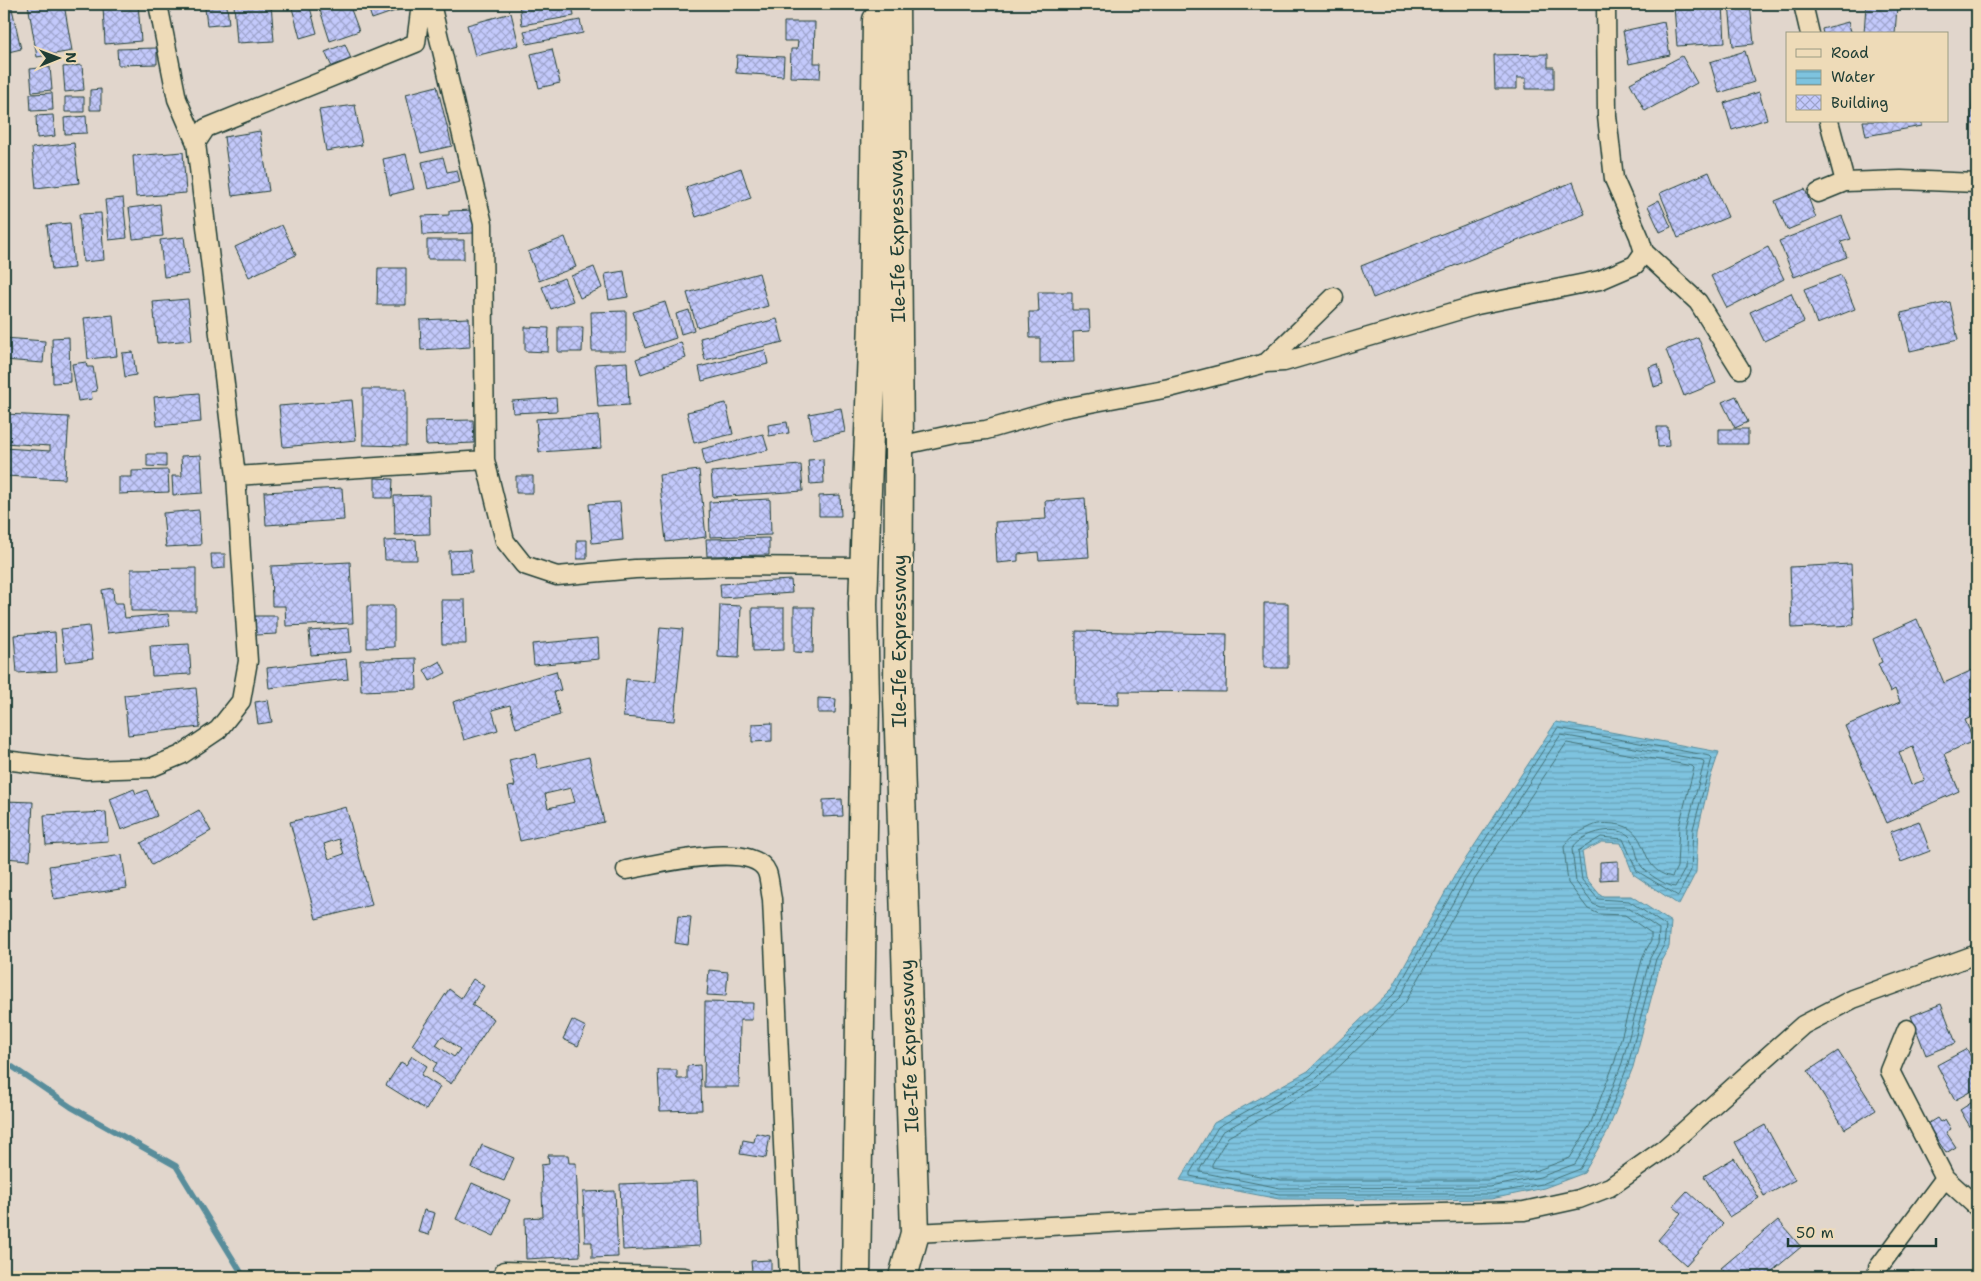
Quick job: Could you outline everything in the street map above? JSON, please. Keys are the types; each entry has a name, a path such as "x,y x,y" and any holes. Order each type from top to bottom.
{"main road":[{"name":"Ile-Ife Expressway","path":"856,1277 865,699 863,604 866,567 873,310 877,4"},
{"name":"Ile-Ife Expressway","path":"895,4 899,446 898,699 915,1233 903,1277"},
{"path":"863,604 898,604"},
{"path":"865,699 898,699"}],"street":[{"path":"4,760 87,770 150,768 181,755 218,730 241,701 248,661 236,476 196,143 177,99 158,4"},
{"path":"196,143 206,128 416,43 421,4"},
{"path":"431,4 483,224 485,460 505,541 524,565 557,576 672,568 866,567"},
{"path":"1606,4 1608,116 1614,178 1644,252 1698,302 1740,368"},
{"path":"1803,4 1810,32"},
{"path":"1829,122 1845,182"},
{"path":"1818,193 1845,182 1901,180 1977,183"},
{"path":"899,446 959,433 986,430 1059,409 1169,388 1266,364 1284,362 1477,305 1600,280 1636,265 1644,252"},
{"path":"1266,364 1334,297"},
{"path":"236,476 485,460"},
{"path":"626,870 728,854 751,857 767,871 772,899 789,1277"},
{"path":"915,1233 1187,1219 1524,1211 1579,1199 1610,1187 1664,1149 1802,1025 1853,999 1977,954"},
{"path":"1907,1029 1890,1071 1945,1178 1977,1207"},
{"path":"1878,1277 1878,1268 1945,1178"},
{"path":"504,1271 685,1277"}],"water":[{"path":"1556,722 1719,752 1710,779 1698,830 1696,872 1679,905 1633,874 1621,843 1602,842 1582,852 1586,878 1601,896 1631,896 1671,922 1669,947 1661,961 1633,1067 1607,1133 1584,1173 1544,1188 1491,1199 1279,1199 1180,1180 1214,1123 1308,1071 1391,990 1455,875"}],"building":[{"path":"4,4 11,4 21,49 4,53"},
{"path":"28,4 64,4 72,51 37,57"},
{"path":"138,4 141,41 105,44 103,7"},
{"path":"234,4 271,4 274,41 237,43"},
{"path":"291,4 309,4 317,33 300,38"},
{"path":"318,4 349,4 359,31 330,41"},
{"path":"367,4 400,4 401,9 372,19"},
{"path":"519,4 572,4 574,16 522,25"},
{"path":"1723,4 1725,43 1677,46 1674,6"},
{"path":"1729,4 1750,4 1754,44 1733,46"},
{"path":"1866,4 1897,6 1895,32 1864,32"},
{"path":"227,6 229,24 207,26 205,8"},
{"path":"511,13 519,45 475,56 467,25"},
{"path":"580,20 583,33 527,44 524,31"},
{"path":"784,22 815,22 814,63 821,63 820,78 790,77 791,49 797,49 798,41 784,41"},
{"path":"1664,22 1670,55 1629,64 1623,31"},
{"path":"1848,22 1851,32 1823,32 1822,29"},
{"path":"345,44 351,59 332,67 325,52"},
{"path":"157,48 157,64 118,65 117,49"},
{"path":"552,49 560,83 539,88 531,54"},
{"path":"1745,51 1754,82 1719,93 1710,62"},
{"path":"1548,54 1548,67 1554,67 1554,89 1526,89 1526,78 1517,78 1517,89 1495,89 1494,55"},
{"path":"737,55 784,57 783,76 736,73"},
{"path":"1682,56 1697,83 1645,111 1630,83"},
{"path":"82,65 84,90 65,92 63,67"},
{"path":"50,67 52,90 32,92 30,69"},
{"path":"437,86 452,146 421,153 406,94"},
{"path":"1973,88 1977,88 1977,135 1975,135 1976,124 1971,124"},
{"path":"101,89 101,110 90,110 90,90"},
{"path":"1759,92 1767,119 1732,130 1724,103"},
{"path":"52,93 53,110 31,111 30,94"},
{"path":"65,97 84,97 84,112 65,112"},
{"path":"355,105 362,145 326,151 319,110"},
{"path":"53,115 55,136 37,138 36,116"},
{"path":"86,116 87,133 65,134 64,118"},
{"path":"1863,122 1922,122 1922,126 1866,136"},
{"path":"260,131 269,191 232,196 224,137"},
{"path":"74,143 79,183 36,188 32,148"},
{"path":"183,152 186,193 136,197 133,156"},
{"path":"406,154 414,189 390,195 383,159"},
{"path":"443,157 447,172 457,170 460,182 428,189 422,162"},
{"path":"741,168 751,198 696,217 686,187"},
{"path":"1709,172 1728,217 1678,238 1660,193"},
{"path":"1573,182 1585,214 1373,298 1361,266"},
{"path":"1805,189 1816,218 1787,230 1775,201"},
{"path":"123,198 127,238 109,240 105,200"},
{"path":"1659,200 1671,227 1660,232 1648,206"},
{"path":"160,204 163,236 133,239 129,208"},
{"path":"473,210 474,233 423,235 422,216 449,215 449,211"},
{"path":"101,213 104,260 83,262 79,214"},
{"path":"1842,216 1851,239 1841,242 1847,257 1794,277 1779,241"},
{"path":"70,223 74,268 52,270 47,225"},
{"path":"282,225 296,255 249,277 235,247"},
{"path":"184,237 189,274 164,277 160,240"},
{"path":"565,237 576,267 539,281 528,252"},
{"path":"427,240 464,240 464,259 427,259"},
{"path":"1768,247 1784,279 1727,308 1711,276"},
{"path":"594,267 602,288 580,298 571,276"},
{"path":"378,268 406,268 406,305 377,305"},
{"path":"624,271 628,297 609,300 605,274"},
{"path":"759,273 768,306 697,327 687,293"},
{"path":"1841,275 1855,309 1817,324 1804,289"},
{"path":"564,278 573,301 551,309 542,287"},
{"path":"1038,292 1072,292 1072,310 1089,310 1090,331 1073,332 1074,362 1040,363 1040,338 1030,338 1029,312 1039,312"},
{"path":"1791,293 1804,322 1764,341 1750,312"},
{"path":"188,299 192,340 157,343 153,302"},
{"path":"665,302 676,338 645,348 633,312"},
{"path":"1950,302 1958,340 1910,351 1901,313"},
{"path":"689,310 694,330 681,334 676,314"},
{"path":"626,311 626,351 592,351 591,312"},
{"path":"113,315 117,356 88,359 84,318"},
{"path":"469,318 470,347 421,350 420,320"},
{"path":"777,319 783,342 705,360 700,338"},
{"path":"525,327 549,328 548,352 525,351"},
{"path":"558,327 583,327 582,352 558,352"},
{"path":"69,337 70,382 53,383 52,338"},
{"path":"1698,337 1716,383 1684,396 1666,350"},
{"path":"4,338 45,341 43,363 4,360"},
{"path":"681,342 686,358 641,374 636,359"},
{"path":"765,350 768,364 702,381 699,367"},
{"path":"133,352 136,375 125,377 122,353"},
{"path":"86,362 87,367 93,367 97,391 91,392 92,399 78,401 72,364"},
{"path":"627,362 629,405 598,407 595,364"},
{"path":"1658,364 1663,384 1654,387 1649,367"},
{"path":"363,389 406,389 406,446 363,445"},
{"path":"199,393 201,422 157,426 154,397"},
{"path":"1736,396 1748,422 1735,428 1722,402"},
{"path":"556,398 557,411 513,413 512,401"},
{"path":"352,400 356,440 283,447 279,406"},
{"path":"726,403 733,434 694,443 687,412"},
{"path":"841,408 845,432 813,439 809,414"},
{"path":"4,414 69,417 65,479 4,476 4,448 50,451 50,446 4,443"},
{"path":"599,415 601,448 539,452 536,419"},
{"path":"473,420 474,443 426,445 425,421"},
{"path":"787,422 789,433 769,436 768,425"},
{"path":"1657,427 1668,427 1669,446 1658,447"},
{"path":"1719,429 1748,429 1748,444 1719,444"},
{"path":"763,434 768,450 705,465 702,449"},
{"path":"147,454 166,454 166,467 147,466"},
{"path":"201,455 203,493 173,495 172,476 182,476 181,456"},
{"path":"823,459 824,483 810,484 808,460"},
{"path":"801,465 803,491 713,497 711,472"},
{"path":"168,470 169,492 119,494 119,477 132,477 132,471"},
{"path":"699,470 706,537 666,542 659,475"},
{"path":"516,476 533,476 533,493 516,493"},
{"path":"375,478 393,479 392,498 375,498"},
{"path":"342,488 344,520 266,525 264,492"},
{"path":"429,495 430,534 395,535 394,496"},
{"path":"840,495 841,516 819,516 819,496"},
{"path":"1085,498 1089,557 1039,560 1038,552 1018,554 1018,561 997,563 995,522 1046,519 1045,501"},
{"path":"770,499 771,535 710,537 709,502"},
{"path":"620,502 623,540 592,543 589,504"},
{"path":"199,510 201,545 166,547 163,513"},
{"path":"769,538 769,555 707,556 706,539"},
{"path":"416,540 417,560 385,560 384,541"},
{"path":"577,540 587,540 587,559 577,559"},
{"path":"470,550 472,572 450,573 449,551"},
{"path":"211,554 225,554 225,568 212,569"},
{"path":"350,562 353,623 286,626 285,606 272,606 271,566"},
{"path":"1851,564 1854,625 1792,628 1790,567"},
{"path":"196,568 196,611 131,611 131,569"},
{"path":"791,580 792,593 721,598 720,584"},
{"path":"113,588 114,603 123,603 125,618 168,614 170,626 107,633 102,590"},
{"path":"441,600 465,600 466,644 442,644"},
{"path":"1264,603 1288,603 1288,668 1264,668"},
{"path":"720,605 741,606 739,658 718,657"},
{"path":"367,606 394,606 394,647 367,648"},
{"path":"794,607 814,607 813,653 794,652"},
{"path":"752,608 784,608 784,650 753,651"},
{"path":"255,616 277,616 277,634 255,635"},
{"path":"1917,619 1944,683 1977,668 1977,715 1965,720 1974,741 1944,754 1959,791 1887,823 1845,726 1900,702 1895,689 1890,692 1878,664 1882,662 1873,639","holes":["1913,747 1925,780 1911,785 1899,752"]},
{"path":"89,626 93,659 65,662 61,629"},
{"path":"660,627 683,629 674,721 623,717 626,679 655,682"},
{"path":"349,628 351,652 311,655 309,631"},
{"path":"1076,631 1227,634 1226,692 1119,691 1119,705 1075,704"},
{"path":"55,632 57,671 17,673 14,635"},
{"path":"598,638 599,659 534,665 532,644"},
{"path":"189,644 191,674 152,676 150,646"},
{"path":"416,658 417,689 361,691 360,660"},
{"path":"346,659 348,679 269,688 267,668"},
{"path":"440,661 446,673 430,681 424,670"},
{"path":"556,671 561,690 554,692 560,715 516,728 510,705 492,710 498,730 464,740 453,702"},
{"path":"196,688 200,727 128,735 124,695"},
{"path":"818,698 836,699 835,713 818,713"},
{"path":"268,700 272,722 258,724 255,702"},
{"path":"772,723 772,741 752,742 752,724"},
{"path":"535,754 538,769 589,757 604,822 520,841 508,787 515,786 509,760","holes":["571,788 575,802 548,808 545,794"]},
{"path":"134,789 136,794 147,790 157,816 121,830 110,799"},
{"path":"842,799 843,816 823,817 823,800"},
{"path":"4,801 33,802 30,860 4,858"},
{"path":"346,807 372,905 316,919 290,822","holes":["339,839 344,854 329,859 324,844"]},
{"path":"199,810 211,831 152,865 141,843"},
{"path":"106,812 108,841 46,845 44,815"},
{"path":"1919,821 1930,851 1901,862 1890,832"},
{"path":"122,855 127,888 54,899 49,866"},
{"path":"1618,861 1618,879 1600,880 1600,862"},
{"path":"678,916 691,917 688,945 675,943"},
{"path":"709,970 728,972 726,996 707,995"},
{"path":"473,979 484,986 472,1005 494,1019 451,1084 432,1071 437,1063 412,1045 449,989 461,998","holes":["442,1036 460,1049 454,1057 436,1045"]},
{"path":"705,1002 753,1003 752,1020 740,1020 739,1087 704,1087"},
{"path":"1941,1004 1956,1043 1926,1055 1911,1016"},
{"path":"572,1020 586,1027 578,1046 563,1039"},
{"path":"1967,1049 1977,1070 1977,1088 1955,1100 1937,1065"},
{"path":"1838,1051 1876,1110 1845,1129 1808,1071"},
{"path":"412,1056 427,1066 421,1075 440,1087 426,1110 386,1085 401,1062 406,1065"},
{"path":"700,1065 702,1110 660,1111 658,1070 677,1070 677,1079 687,1079 687,1066"},
{"path":"1977,1099 1977,1138 1960,1110"},
{"path":"1937,1118 1940,1122 1945,1119 1951,1129 1946,1132 1956,1147 1946,1153 1927,1124"},
{"path":"1765,1125 1795,1180 1764,1196 1735,1142"},
{"path":"756,1133 770,1136 766,1158 740,1154 743,1140 754,1142"},
{"path":"482,1145 514,1158 504,1181 472,1168"},
{"path":"548,1155 568,1155 569,1163 576,1163 580,1256 526,1259 525,1218 543,1217 541,1165 549,1164"},
{"path":"1734,1158 1759,1198 1729,1217 1704,1176"},
{"path":"697,1181 700,1246 623,1250 620,1184"},
{"path":"472,1183 510,1200 494,1236 456,1219"},
{"path":"615,1191 618,1257 592,1258 592,1242 585,1242 583,1192"},
{"path":"1687,1191 1723,1224 1686,1265 1658,1240 1681,1213 1673,1206"},
{"path":"424,1210 435,1213 429,1235 418,1232"},
{"path":"1778,1220 1801,1247 1765,1277 1729,1277 1721,1268"},
{"path":"771,1260 771,1271 752,1272 751,1261"},
{"path":"1914,1271 1915,1277 1893,1276"}],"waterway":[{"path":"4,1061 71,1107 176,1166 244,1277"}]}
